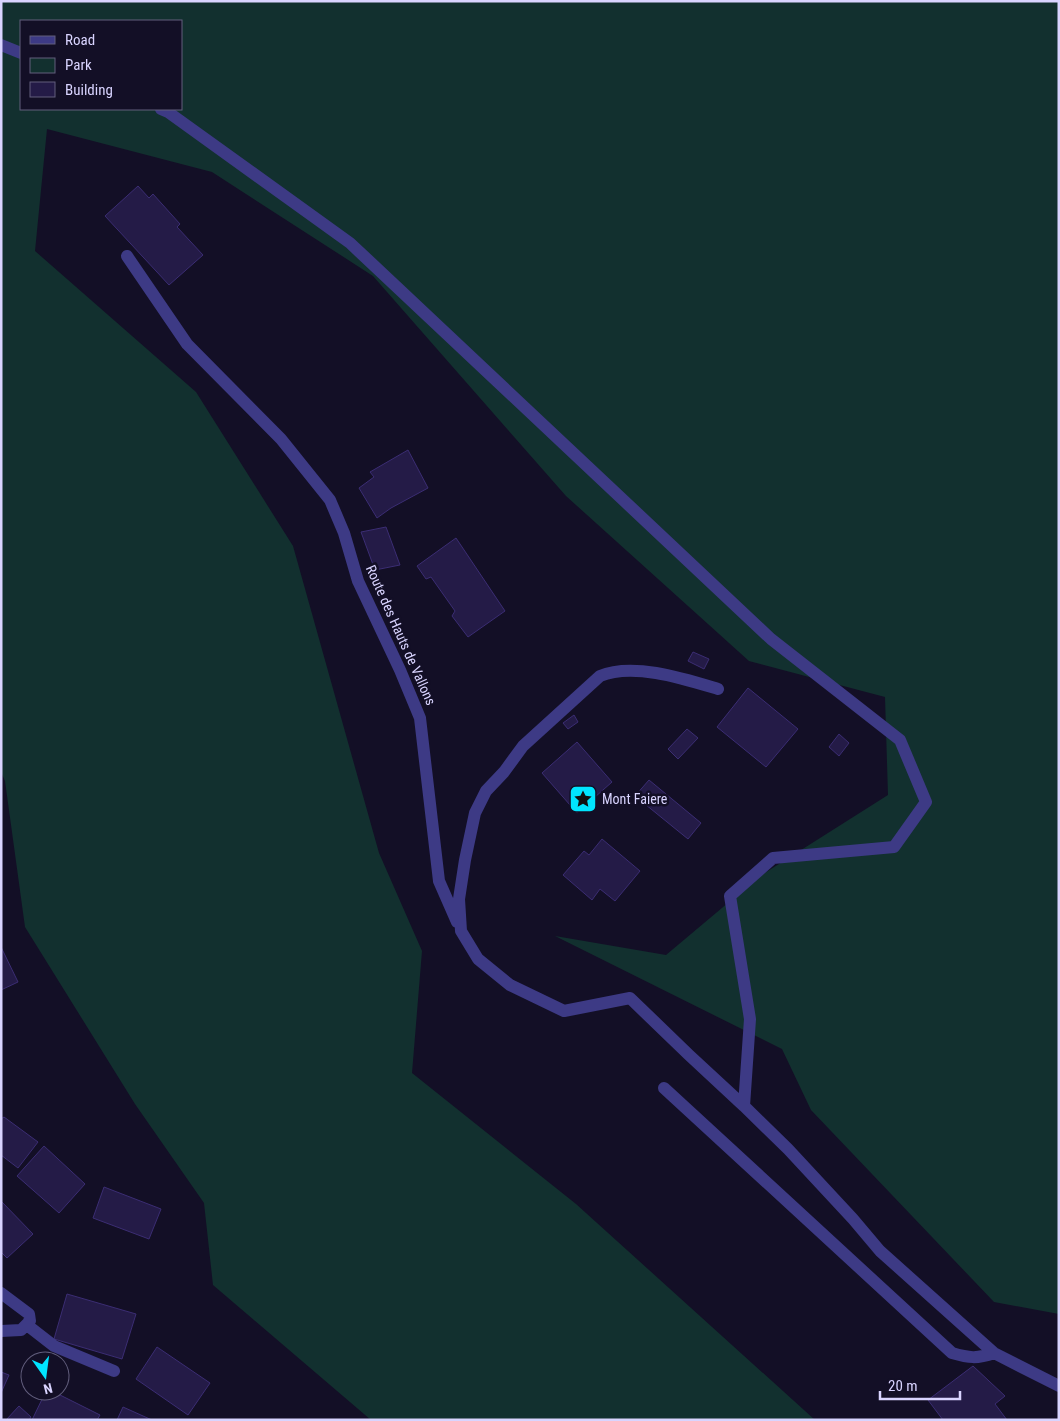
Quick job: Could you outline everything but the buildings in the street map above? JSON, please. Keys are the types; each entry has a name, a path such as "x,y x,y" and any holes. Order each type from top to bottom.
{"street":[{"path":"1,45 20,53"},
{"path":"163,110 350,243 770,639 900,740 926,802 894,847 773,858 730,896 750,1019 744,1106 853,1218 880,1251 994,1353 1059,1386"},
{"name":"Route des Hauts de Vallons","path":"128,256 187,344 281,439 330,500 344,533 358,581 400,670 420,718 439,881 461,931 478,959 510,986 564,1011 630,998 744,1106"},
{"path":"461,931 459,899 475,813 486,790 523,746 600,676 612,671 679,676 718,689"},
{"path":"664,1088 952,1353 969,1358 983,1357 994,1353"},
{"path":"1,1293 29,1314 30,1321 20,1330 1,1332"},
{"path":"27,1325 54,1346 114,1371"}],"green space":[{"path":"1,1 1059,1 1059,1314 994,1302 811,1110 782,1049 555,936 666,955 760,876 888,795 885,697 749,661 566,496 373,276 212,172 47,129 35,251 196,392 293,546 379,853 422,951 412,1073 576,1204 815,1420 371,1420 213,1285 204,1203 135,1104 25,927 5,781 1,772"}],"place":[{"name":"Mont Faiere","path":"583,799"}]}
